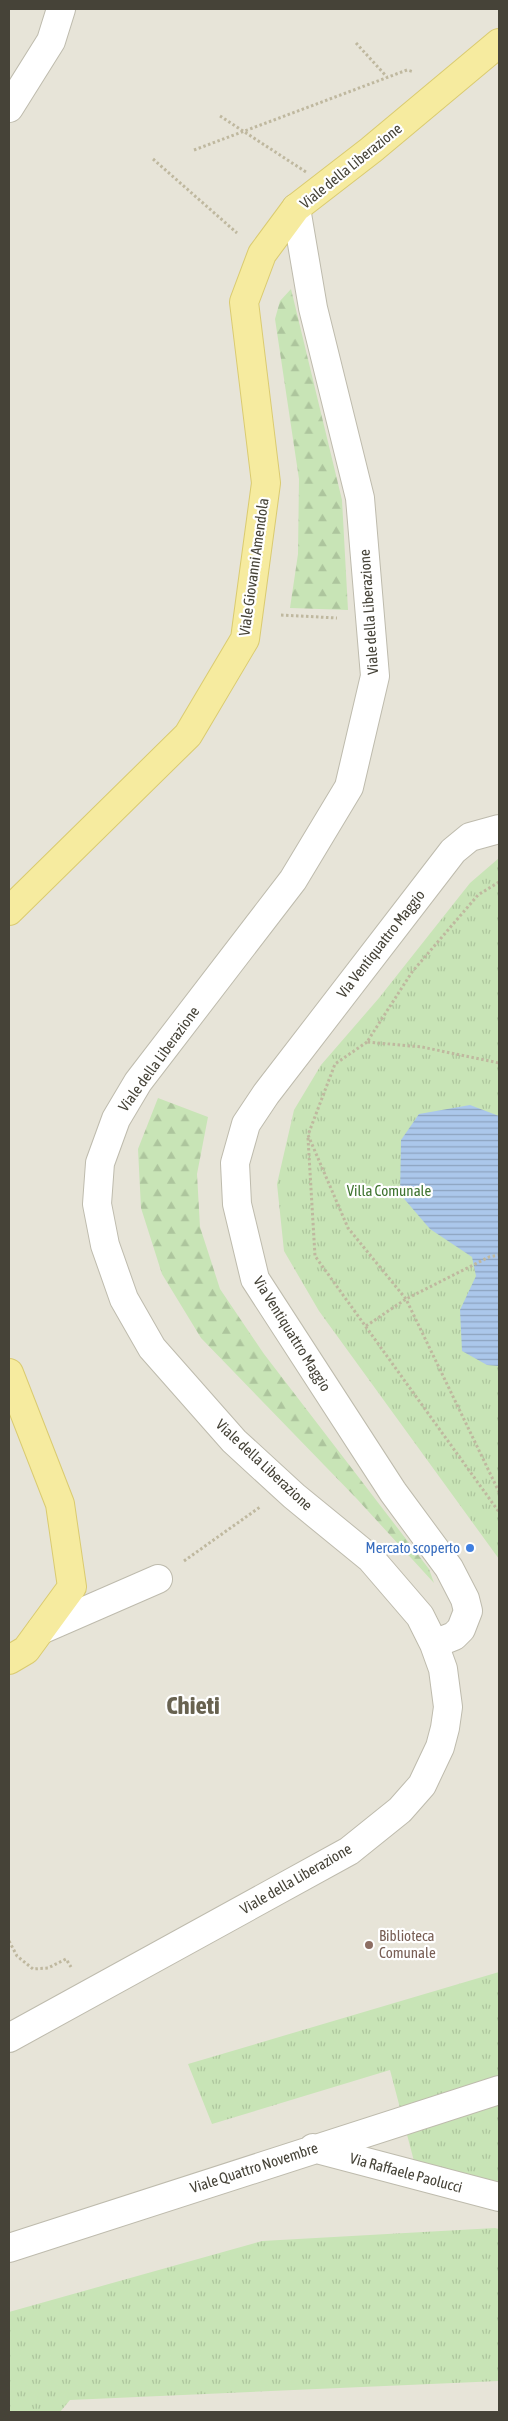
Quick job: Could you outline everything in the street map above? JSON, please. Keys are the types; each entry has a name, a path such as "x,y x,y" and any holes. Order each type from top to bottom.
{"main road":[{"name":"Viale della Liberazione","path":"296,208 371,150 499,43"},
{"name":"Viale Giovanni Amendola","path":"9,911 188,734 245,639 266,483 244,302 262,254 296,208"},
{"path":"9,1373 60,1504 72,1587 26,1650 9,1660"}],"street":[{"path":"9,108 51,41 61,9"},
{"name":"Viale della Liberazione","path":"9,2038 348,1851 400,1810 422,1785 440,1747 445,1728 448,1707 447,1688 434,1644 420,1616 371,1559 294,1496 234,1442 152,1348 124,1299 105,1245 97,1204 100,1162 116,1119 134,1090 292,880 349,787 374,676 360,498 313,308 296,208"},
{"name":"Via Ventiquattro Maggio","path":"434,1644 454,1636 461,1629 468,1611 465,1600 449,1568 393,1492 255,1279 237,1204 235,1163 246,1124 266,1094 453,850 470,837 499,828"},
{"path":"41,1630 158,1579"},
{"name":"Viale Quattro Novembre","path":"9,2248 313,2148 499,2090"},
{"name":"Via Raffaele Paolucci","path":"313,2148 499,2197"}],"path":[{"path":"356,43 387,78"},
{"path":"194,150 407,70 456,79"},
{"path":"220,116 306,172"},
{"path":"153,159 245,239"},
{"path":"288,615 340,618"},
{"path":"499,882 478,895 412,972 367,1042 334,1064 308,1134 315,1256 499,1512"},
{"path":"367,1042 422,1047 499,1064"},
{"path":"308,1134 348,1228 406,1299 499,1492"},
{"path":"366,1326 406,1299 489,1257 499,1255"},
{"path":"158,1579 258,1510"},
{"path":"9,1941 16,1956 33,1970 48,1968 66,1959 87,1996"}],"shaded area":[{"path":"9,9 499,9 499,2412 9,2412"}],"green space":[{"path":"291,289 342,500 348,610 290,608 298,554 299,479 275,319 280,301"},
{"name":"Villa Comunale","path":"499,858 499,1559 319,1311 284,1251 277,1184 294,1110 321,1065 379,998 470,883"},
{"path":"158,1098 208,1117 197,1174 200,1227 220,1289 264,1354 429,1569 434,1583 357,1499 201,1338 162,1274 141,1208 138,1149"},
{"path":"499,1972 499,2186 415,2165 390,2070 212,2124 188,2064"},
{"path":"499,2229 499,2381 70,2400 60,2412 9,2412 9,2312 262,2241"}],"water":[{"path":"470,1105 499,1116 499,1366 487,1365 462,1351 460,1310 476,1276 472,1257 430,1229 400,1194 401,1140 419,1114"}],"place":[{"name":"Mercato scoperto","path":"470,1548"},
{"name":"Biblioteca Comunale","path":"369,1945"}],"district":[{"name":"Chieti","path":"193,1705"}]}
